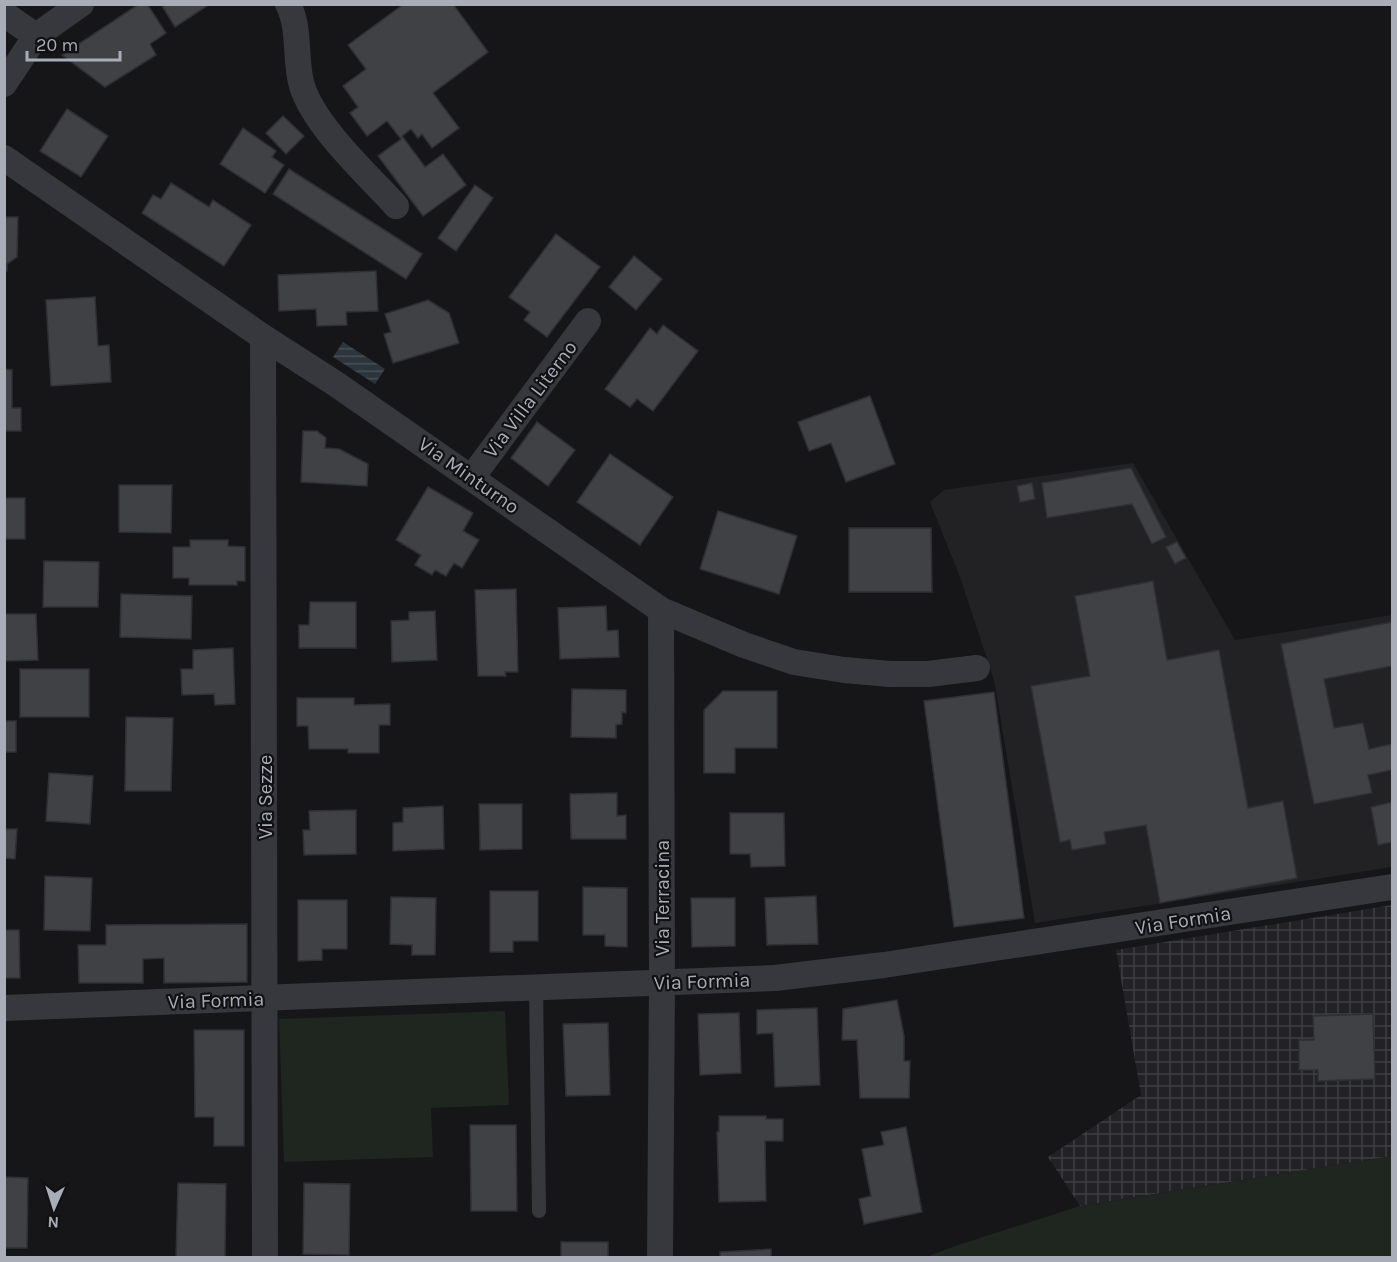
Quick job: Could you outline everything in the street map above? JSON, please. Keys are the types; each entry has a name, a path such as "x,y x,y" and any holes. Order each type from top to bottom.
{"street":[{"path":"4,84 36,36 81,4"},
{"path":"288,4 294,21 300,79 313,112 396,206"},
{"path":"4,14 36,36"},
{"name":"Via Minturno","path":"4,158 263,337 472,477 661,610 734,641 794,662 890,674 928,674 977,668"},
{"name":"Via Villa Literno","path":"472,477 588,321"},
{"name":"Via Sezze","path":"263,337 265,1257"},
{"name":"Via Terracina","path":"660,1257 661,610"},
{"name":"Via Formia","path":"4,1008 775,978 847,971 1392,887"}],"lane":[{"path":"537,987 539,1211"}],"shaded area":[{"path":"343,342 385,369 375,384 333,357"},
{"path":"1133,463 1235,640 1392,615 1392,867 1035,923 994,680 960,577 930,502 944,490"},
{"path":"1392,905 1392,1156 1080,1206 1048,1157 1141,1095 1116,950"},
{"path":"505,1011 509,1105 431,1108 433,1157 284,1162 279,1019"},
{"path":"1392,1156 1392,1257 926,1257 1080,1206"}],"building":[{"path":"139,4 147,4 166,33 150,44 156,55 105,87 62,55"},
{"path":"161,4 210,4 175,27"},
{"path":"404,4 453,4 488,52 433,93 459,128 432,148 422,134 418,138 411,129 402,136 425,167 443,154 466,185 423,216 378,156 401,139 387,121 367,136 350,113 358,107 343,86 366,69 348,45"},
{"path":"67,109 108,136 81,177 40,151"},
{"path":"283,116 304,136 286,154 266,133"},
{"path":"243,128 276,151 272,157 284,165 265,193 220,164"},
{"path":"289,169 422,254 406,279 273,194"},
{"path":"171,183 209,207 213,200 251,225 224,266 142,213 153,195 161,199"},
{"path":"475,185 493,198 456,251 438,238"},
{"path":"4,217 18,217 17,257 7,264 7,271 4,271"},
{"path":"556,234 600,267 547,337 524,320 530,312 509,297"},
{"path":"634,256 662,279 636,310 609,287"},
{"path":"376,271 378,311 346,312 347,325 317,326 316,309 279,311 278,275"},
{"path":"95,297 98,346 109,345 111,382 51,386 46,300"},
{"path":"428,300 449,313 459,343 393,363 384,334 391,332 385,314"},
{"path":"663,325 698,351 653,411 637,399 630,407 605,389 650,328 657,334"},
{"path":"4,369 12,370 12,408 21,408 21,431 4,431"},
{"path":"870,396 895,464 846,482 831,443 809,451 798,422"},
{"path":"537,422 575,450 548,486 511,458"},
{"path":"303,431 317,431 326,438 325,448 339,449 368,464 367,486 301,482"},
{"path":"610,454 673,497 640,545 577,502"},
{"path":"1131,468 1166,537 1152,544 1132,504 1047,518 1042,483"},
{"path":"1032,483 1035,499 1020,502 1017,486"},
{"path":"119,485 172,485 171,533 119,532"},
{"path":"428,487 473,513 463,531 479,540 462,568 454,563 446,576 435,570 432,575 415,565 421,555 396,540"},
{"path":"4,498 25,498 25,539 4,539"},
{"path":"718,511 797,536 779,594 700,569"},
{"path":"849,528 931,528 932,592 849,592"},
{"path":"190,540 228,540 228,546 245,547 245,581 237,581 237,585 189,585 189,578 173,578 173,547 190,547"},
{"path":"1177,542 1186,558 1175,564 1166,547"},
{"path":"44,561 99,562 98,607 43,607"},
{"path":"1153,581 1167,660 1219,650 1248,808 1283,801 1297,878 1160,903 1146,825 1104,832 1106,844 1072,850 1070,840 1060,842 1031,686 1090,676 1075,596"},
{"path":"516,589 518,672 505,672 506,676 478,676 475,590"},
{"path":"121,594 192,596 191,639 120,637"},
{"path":"310,602 356,602 356,648 299,648 299,625 309,625"},
{"path":"606,606 607,631 618,630 619,657 560,659 558,608"},
{"path":"435,611 437,660 392,662 391,621 409,620 409,612"},
{"path":"4,614 36,614 38,660 4,661"},
{"path":"1392,622 1392,666 1324,679 1334,728 1363,723 1369,749 1392,744 1392,770 1368,775 1372,793 1314,804 1281,644"},
{"path":"233,648 235,704 215,705 214,694 182,695 181,669 193,669 193,650"},
{"path":"20,669 89,669 89,717 20,717"},
{"path":"572,689 626,690 626,713 622,712 622,724 616,725 616,738 571,737"},
{"path":"723,691 777,691 777,748 735,748 735,773 704,773 704,710"},
{"path":"994,692 1024,918 954,927 924,701"},
{"path":"297,698 354,698 354,705 390,704 390,725 379,725 379,753 348,753 348,749 309,749 308,726 297,726"},
{"path":"126,717 173,718 171,791 125,791"},
{"path":"4,721 16,721 16,752 4,752"},
{"path":"49,773 93,776 90,824 46,821"},
{"path":"617,793 617,816 626,815 626,839 571,839 570,794"},
{"path":"1392,802 1392,842 1378,845 1371,807"},
{"path":"479,804 522,804 522,849 480,850"},
{"path":"443,806 444,849 393,851 393,823 403,822 403,808"},
{"path":"356,810 356,854 304,855 303,830 310,830 309,811"},
{"path":"730,813 784,813 785,866 751,867 750,854 730,854"},
{"path":"4,829 17,829 15,859 4,858"},
{"path":"45,876 92,878 90,931 44,930"},
{"path":"583,887 627,888 627,947 605,946 605,935 583,935"},
{"path":"490,891 538,891 538,941 513,941 513,952 490,952"},
{"path":"816,896 818,944 767,945 765,898"},
{"path":"391,897 436,898 435,955 412,955 412,945 390,944"},
{"path":"691,898 735,898 735,946 692,947"},
{"path":"298,900 347,900 347,949 322,949 322,960 298,961"},
{"path":"247,924 247,982 164,983 164,958 143,959 143,983 79,983 78,945 106,945 106,925"},
{"path":"4,930 19,930 20,978 4,978"},
{"path":"897,1000 904,1036 904,1061 910,1061 909,1098 860,1098 857,1040 842,1040 843,1009"},
{"path":"817,1008 820,1085 775,1087 773,1033 757,1034 757,1010"},
{"path":"739,1013 741,1073 700,1075 698,1014"},
{"path":"1373,1014 1375,1079 1318,1081 1318,1070 1299,1070 1299,1040 1314,1040 1313,1016"},
{"path":"608,1023 610,1095 566,1096 563,1024"},
{"path":"194,1030 244,1030 244,1146 214,1146 214,1117 195,1117"},
{"path":"719,1116 766,1116 766,1119 783,1119 783,1141 765,1141 766,1201 719,1202 717,1132 719,1132"},
{"path":"470,1125 516,1125 517,1211 471,1211"},
{"path":"906,1127 922,1212 864,1224 859,1199 871,1196 862,1149 884,1145 881,1132"},
{"path":"4,1177 28,1178 27,1248 4,1248"},
{"path":"178,1183 226,1184 225,1258 176,1258"},
{"path":"304,1183 350,1184 349,1255 303,1254"},
{"path":"561,1242 608,1242 608,1258 561,1258"},
{"path":"771,1249 771,1258 720,1258 720,1252"}]}
